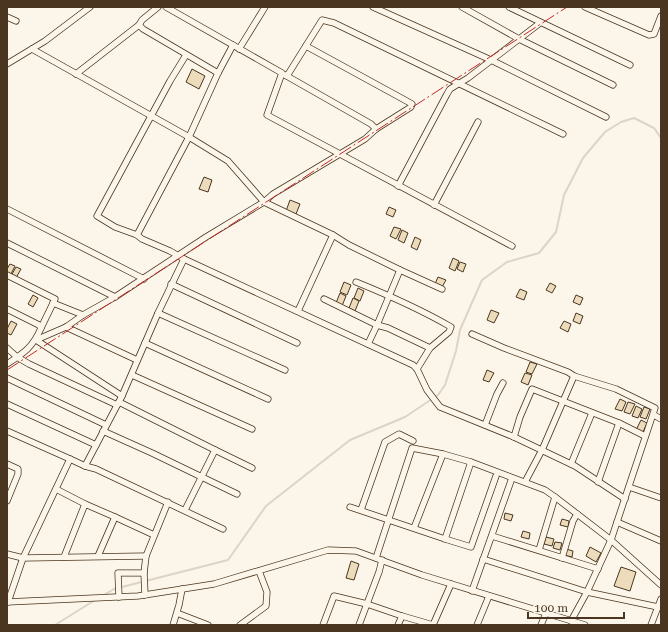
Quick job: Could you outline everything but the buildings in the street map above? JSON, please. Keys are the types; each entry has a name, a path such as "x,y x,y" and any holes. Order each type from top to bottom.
{"street":[{"path":"7,64 45,41 90,7"},
{"path":"76,74 139,25 142,20 158,7"},
{"path":"166,7 370,124 376,129"},
{"path":"239,49 265,7"},
{"path":"373,7 491,60 606,117"},
{"path":"509,7 630,65"},
{"path":"585,7 649,35 654,34 661,16"},
{"path":"466,8 519,38 614,85"},
{"path":"7,17 16,21"},
{"path":"512,246 267,116 285,75 306,46 322,20 334,23 563,134"},
{"path":"398,186 447,94 458,84 540,23"},
{"path":"139,25 143,29 218,73"},
{"path":"137,235 189,137 218,73 233,45"},
{"path":"36,340 66,327 83,315 181,258 206,238 264,202 273,194 366,138 376,129 411,107 412,104 306,46"},
{"path":"32,49 189,137 228,161 264,202 333,235 349,245 400,270 442,289"},
{"path":"186,55 170,81 152,117 97,216 115,227 137,235 142,239 181,258 413,365 417,369 427,390 440,407 514,437 571,464 625,499"},
{"path":"434,205 478,122"},
{"path":"7,209 144,279"},
{"path":"298,311 333,235"},
{"path":"7,242 116,297"},
{"path":"85,466 132,375 181,258"},
{"path":"368,344 400,270"},
{"path":"7,275 55,298 36,340 24,353 7,364"},
{"path":"356,282 389,296 450,327 449,332 430,348 417,369"},
{"path":"171,284 297,343"},
{"path":"324,299 377,325 388,328 430,348"},
{"path":"53,303 83,315"},
{"path":"7,309 39,325 41,328"},
{"path":"158,313 285,370"},
{"path":"66,327 137,360"},
{"path":"472,334 504,348 568,372 574,376 616,389 655,408 654,415 645,436 611,540 587,592 571,621"},
{"path":"36,340 122,396"},
{"path":"145,343 268,399"},
{"path":"7,348 17,357 29,364 118,403 252,468"},
{"path":"132,375 252,429"},
{"path":"525,482 542,450 574,376"},
{"path":"7,378 106,425"},
{"path":"485,425 503,383"},
{"path":"514,437 520,417 532,389 564,400 619,423 645,436"},
{"path":"7,404 96,445"},
{"path":"571,464 592,413"},
{"path":"654,415 661,419"},
{"path":"598,482 619,423"},
{"path":"7,431 85,466 96,469 223,529"},
{"path":"103,431 152,452 237,494"},
{"path":"361,510 385,442 399,434 413,441"},
{"path":"359,625 379,572 379,559 388,519 412,448 443,454 470,462 545,490 611,540 661,585"},
{"path":"185,510 215,450"},
{"path":"414,528 443,454"},
{"path":"70,459 23,558 7,602 105,598 119,594 145,594 182,589 214,584 328,550 356,551 472,591 585,625"},
{"path":"445,538 470,462"},
{"path":"7,464 18,469 18,474 7,501"},
{"path":"350,507 471,547 496,476"},
{"path":"472,591 512,478"},
{"path":"629,487 660,496"},
{"path":"56,489 85,504 154,535"},
{"path":"539,550 555,497"},
{"path":"145,594 144,574 146,556 168,502"},
{"path":"64,557 85,504"},
{"path":"562,558 573,521 577,514"},
{"path":"98,556 115,517"},
{"path":"617,522 661,542"},
{"path":"492,536 598,569"},
{"path":"7,554 23,558 146,556"},
{"path":"483,559 587,592 658,607"},
{"path":"240,625 266,606 267,592 259,571"},
{"path":"119,594 118,573 144,574"},
{"path":"323,625 334,596 367,604 433,625 451,584"},
{"path":"173,625 182,589"},
{"path":"477,625 490,596"},
{"path":"651,625 661,599"},
{"path":"177,613 207,625"},
{"path":"541,625 546,613"},
{"path":"398,625 402,616"}],"waterway":[{"path":"102,596 114,589 228,560 266,506 350,440 405,417 438,395 445,385 456,351 460,330 482,280 507,262 539,253 556,232 564,195 583,158 605,132 621,122 634,118 654,128 661,138"},
{"path":"55,625 95,600"}],"power":[{"path":"7,370 567,7"}]}
